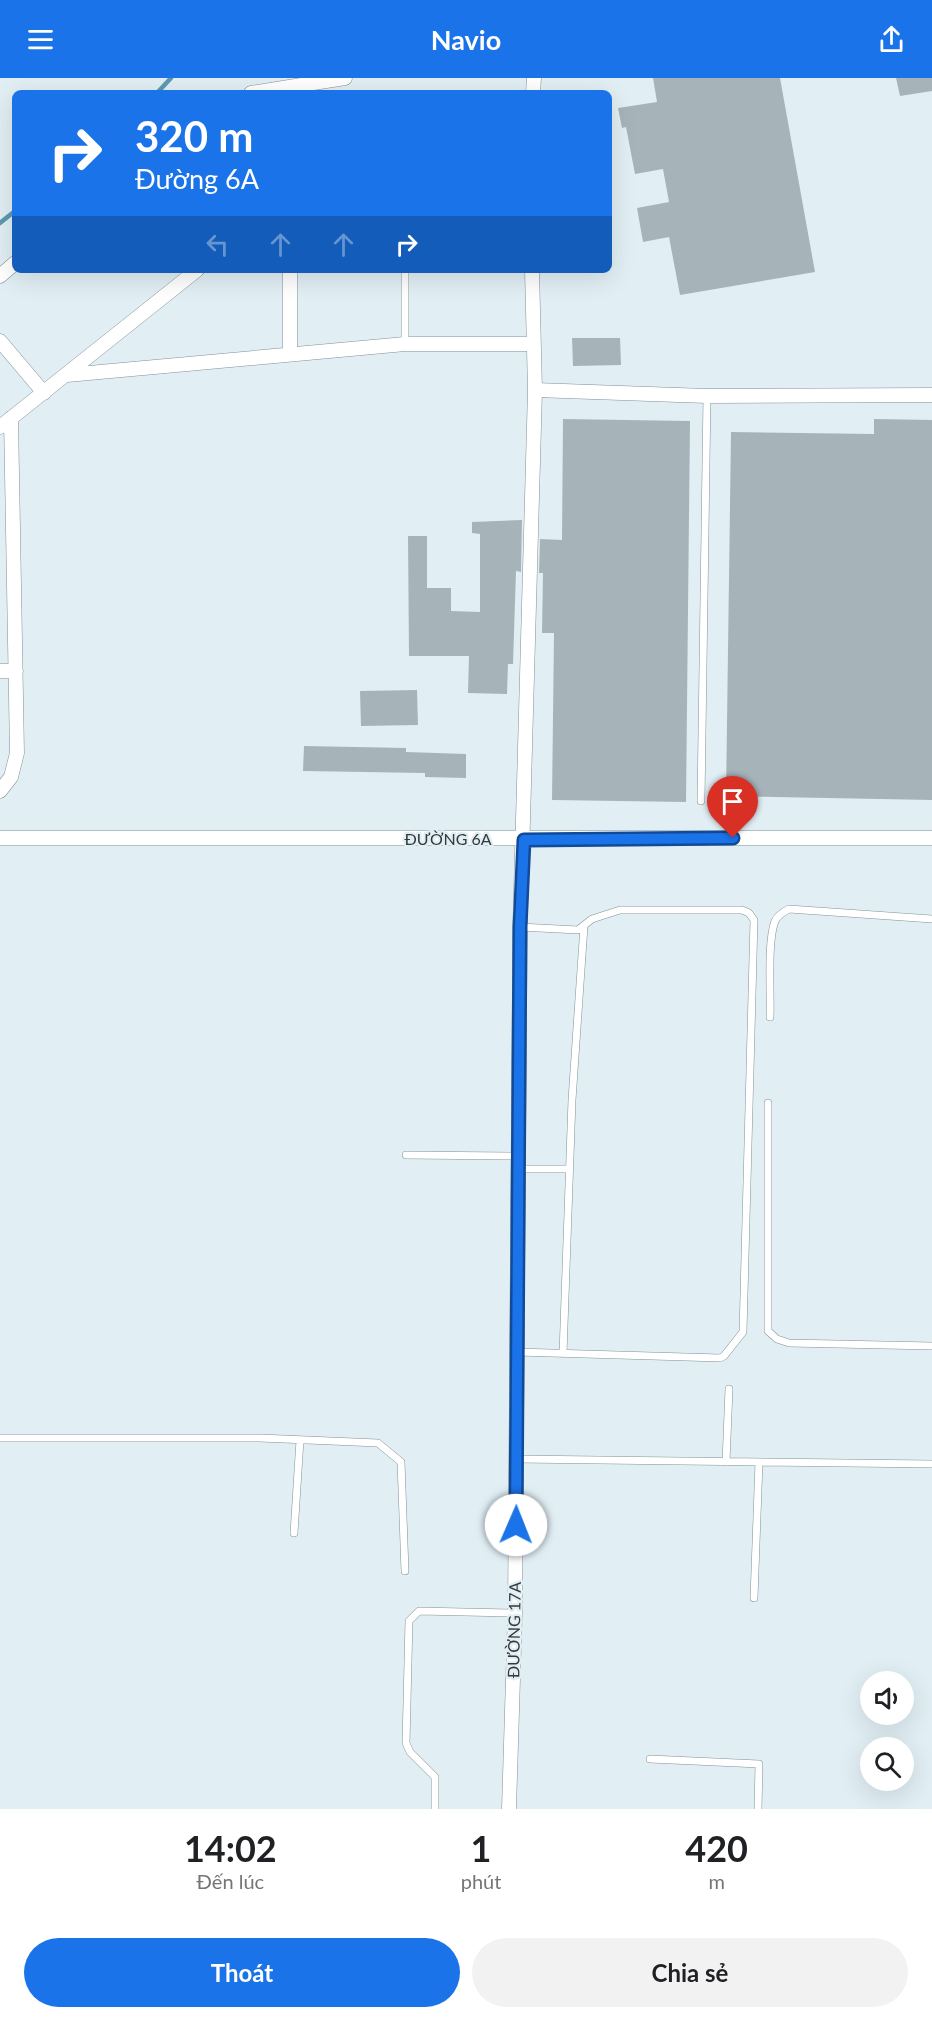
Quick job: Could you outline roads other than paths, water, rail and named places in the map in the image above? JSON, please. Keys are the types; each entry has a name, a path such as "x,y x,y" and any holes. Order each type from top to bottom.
{"street":[{"path":"270,90 345,78"},
{"path":"0,276 12,266"},
{"path":"0,791 11,777 17,753 6,423 193,273"},
{"path":"290,273 290,352"},
{"name":"ĐƯỜNG 17A","path":"510,1809 517,1459 520,927 535,390 532,273"},
{"path":"0,341 44,393"},
{"path":"67,375 290,352 405,344 533,344"},
{"path":"535,390 707,396 932,395"},
{"path":"0,671 16,671"},
{"name":"ĐƯỜNG 6A","path":"0,838 524,840 932,838"}],"lane":[{"path":"405,273 405,344"},
{"path":"701,801 707,396"},
{"path":"770,1017 771,940 775,921 780,914 789,909 932,919"},
{"path":"517,1352 720,1358 743,1332 754,920 749,913 742,910 620,910 592,919 578,930 520,927"},
{"path":"564,1354 569,1168 584,926"},
{"path":"768,1103 768,1331 777,1339 789,1343 932,1346"},
{"path":"406,1155 520,1162 569,1168"},
{"path":"726,1461 729,1389"},
{"path":"0,1438 300,1440 378,1443 401,1462 405,1570"},
{"path":"294,1533 300,1440"},
{"path":"517,1459 932,1464"},
{"path":"754,1598 759,1462"},
{"path":"435,1809 435,1777 410,1752 406,1743 409,1621 419,1611 515,1612"},
{"path":"650,1759 759,1764 758,1809"}],"waterway":[{"path":"160,90 171,78"},
{"path":"0,223 12,213"}]}
